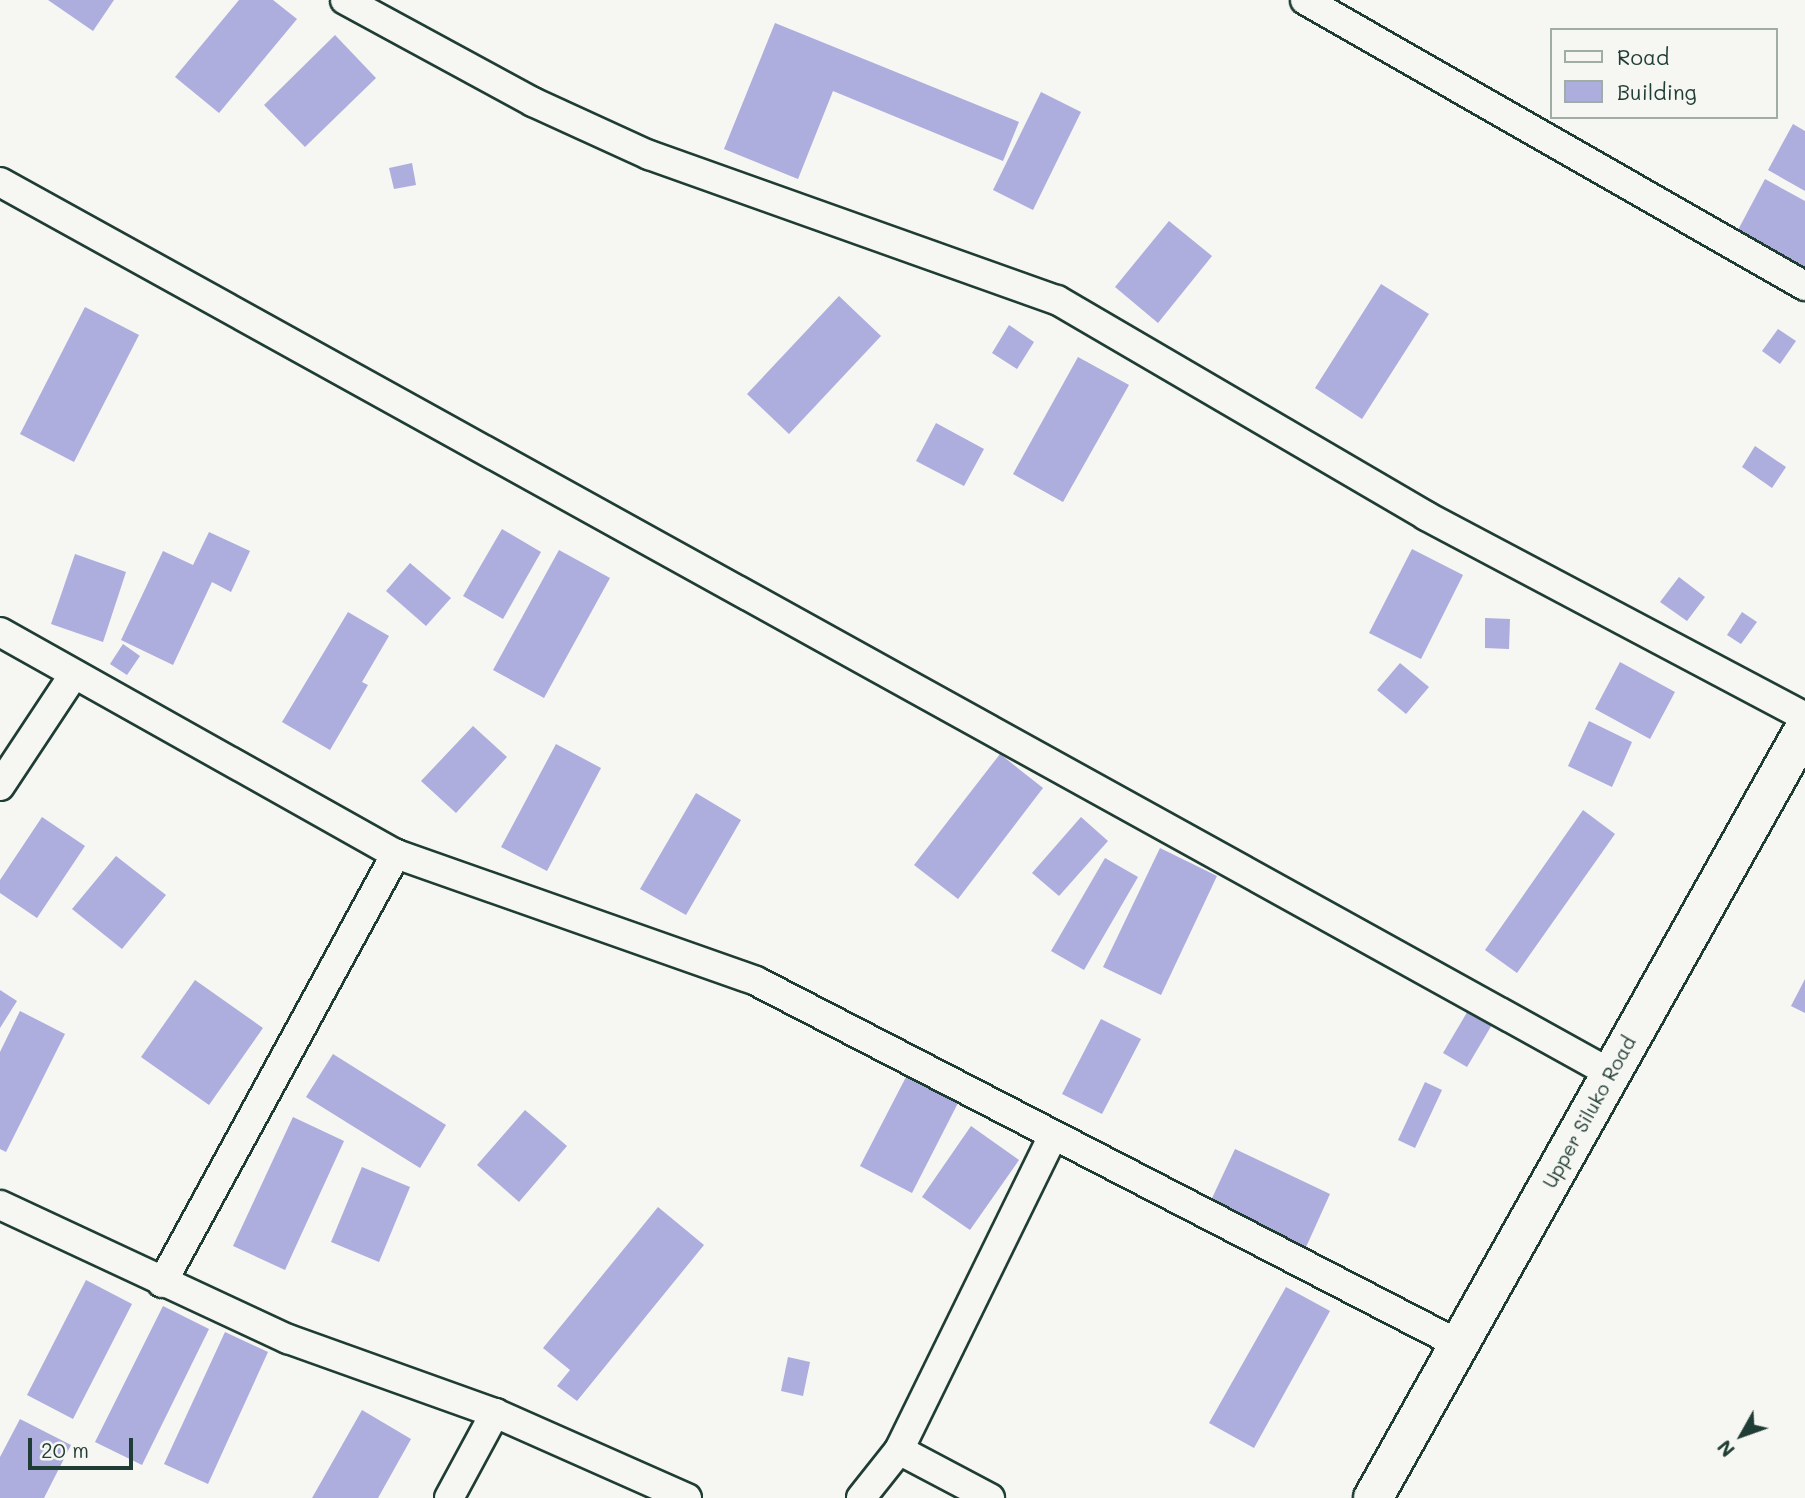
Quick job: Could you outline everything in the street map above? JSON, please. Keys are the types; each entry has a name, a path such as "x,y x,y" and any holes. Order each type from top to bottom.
{"main road":[{"name":"Upper Siluko Road","path":"1373,1498 1805,728"}],"street":[{"path":"345,0 533,102 649,155 1057,300 1426,516 1805,717"},
{"path":"1305,0 1805,286"},
{"path":"0,182 1610,1073"},
{"path":"0,632 396,853 755,981 1052,1138 1460,1345"},
{"path":"0,786 74,674"},
{"path":"162,1283 396,853"},
{"path":"861,1498 899,1450 1052,1138"},
{"path":"0,1205 162,1283 288,1339 495,1413 687,1498"},
{"path":"449,1498 495,1413"},
{"path":"899,1450 990,1498"}],"building":[{"path":"48,0 114,0 93,31"},
{"path":"239,0 273,0 297,19 219,113 175,77"},
{"path":"775,23 1019,122 1003,161 833,91 798,179 724,149"},
{"path":"335,35 376,78 305,147 264,105"},
{"path":"1041,92 1081,112 1033,210 993,190"},
{"path":"1793,124 1805,131 1805,191 1768,170"},
{"path":"412,163 416,185 394,189 389,168"},
{"path":"1765,179 1805,201 1805,267 1738,230"},
{"path":"1169,221 1212,256 1158,323 1115,287"},
{"path":"1381,284 1429,314 1362,419 1315,388"},
{"path":"839,296 881,336 789,434 747,394"},
{"path":"85,307 139,335 74,462 20,434"},
{"path":"1009,325 1034,342 1017,369 992,353"},
{"path":"1778,329 1796,341 1780,364 1762,351"},
{"path":"1078,357 1129,385 1063,502 1013,474"},
{"path":"936,423 984,449 964,486 916,461"},
{"path":"1755,446 1786,467 1772,488 1742,467"},
{"path":"502,529 541,552 503,619 463,596"},
{"path":"209,532 250,551 231,592 212,582 173,665 121,640 163,551 193,565"},
{"path":"1412,549 1463,575 1421,659 1369,633"},
{"path":"559,550 610,578 544,698 493,670"},
{"path":"75,554 126,572 103,642 51,624"},
{"path":"410,563 451,598 426,626 386,591"},
{"path":"1679,577 1705,597 1687,621 1660,602"},
{"path":"348,612 389,636 362,682 368,685 330,750 282,722"},
{"path":"1742,612 1757,622 1741,644 1727,635"},
{"path":"1485,618 1510,619 1509,649 1485,648"},
{"path":"123,644 140,656 127,675 110,664"},
{"path":"1620,662 1675,692 1650,739 1595,709"},
{"path":"1400,663 1429,687 1406,714 1377,690"},
{"path":"1589,721 1632,742 1612,787 1568,766"},
{"path":"473,726 507,757 456,813 421,781"},
{"path":"556,744 601,768 547,871 501,847"},
{"path":"1000,754 1043,788 958,899 914,865"},
{"path":"696,793 741,820 686,915 640,889"},
{"path":"1583,810 1615,834 1517,973 1485,950"},
{"path":"42,817 85,846 37,918 0,893 0,880"},
{"path":"1081,817 1108,841 1059,896 1032,873"},
{"path":"1160,848 1217,876 1161,995 1103,967"},
{"path":"116,856 166,895 122,949 72,909"},
{"path":"1105,858 1138,877 1084,970 1051,951"},
{"path":"1805,979 1805,1013 1791,1006"},
{"path":"195,980 263,1028 209,1105 141,1057"},
{"path":"0,990 17,1001 0,1028"},
{"path":"1469,1009 1493,1023 1467,1067 1443,1053"},
{"path":"20,1011 65,1034 6,1152 0,1149 0,1052"},
{"path":"1101,1019 1141,1039 1102,1114 1062,1094"},
{"path":"333,1054 446,1125 420,1168 306,1097"},
{"path":"906,1077 958,1103 912,1193 860,1166"},
{"path":"1425,1082 1442,1090 1415,1148 1398,1140"},
{"path":"525,1110 567,1146 519,1202 477,1165"},
{"path":"293,1117 344,1141 285,1270 233,1246"},
{"path":"971,1126 1019,1160 970,1230 922,1197"},
{"path":"1235,1149 1330,1194 1302,1256 1206,1211"},
{"path":"362,1167 410,1187 379,1262 331,1242"},
{"path":"658,1207 704,1245 577,1401 557,1386 570,1370 543,1348"},
{"path":"86,1280 132,1304 73,1419 27,1395"},
{"path":"1286,1287 1330,1311 1254,1448 1209,1423"},
{"path":"163,1306 209,1329 142,1465 95,1442"},
{"path":"225,1332 268,1352 208,1484 164,1464"},
{"path":"788,1357 810,1362 803,1396 781,1391"},
{"path":"362,1410 411,1439 378,1498 312,1498"},
{"path":"20,1419 71,1445 44,1498 0,1498 0,1457"}]}
